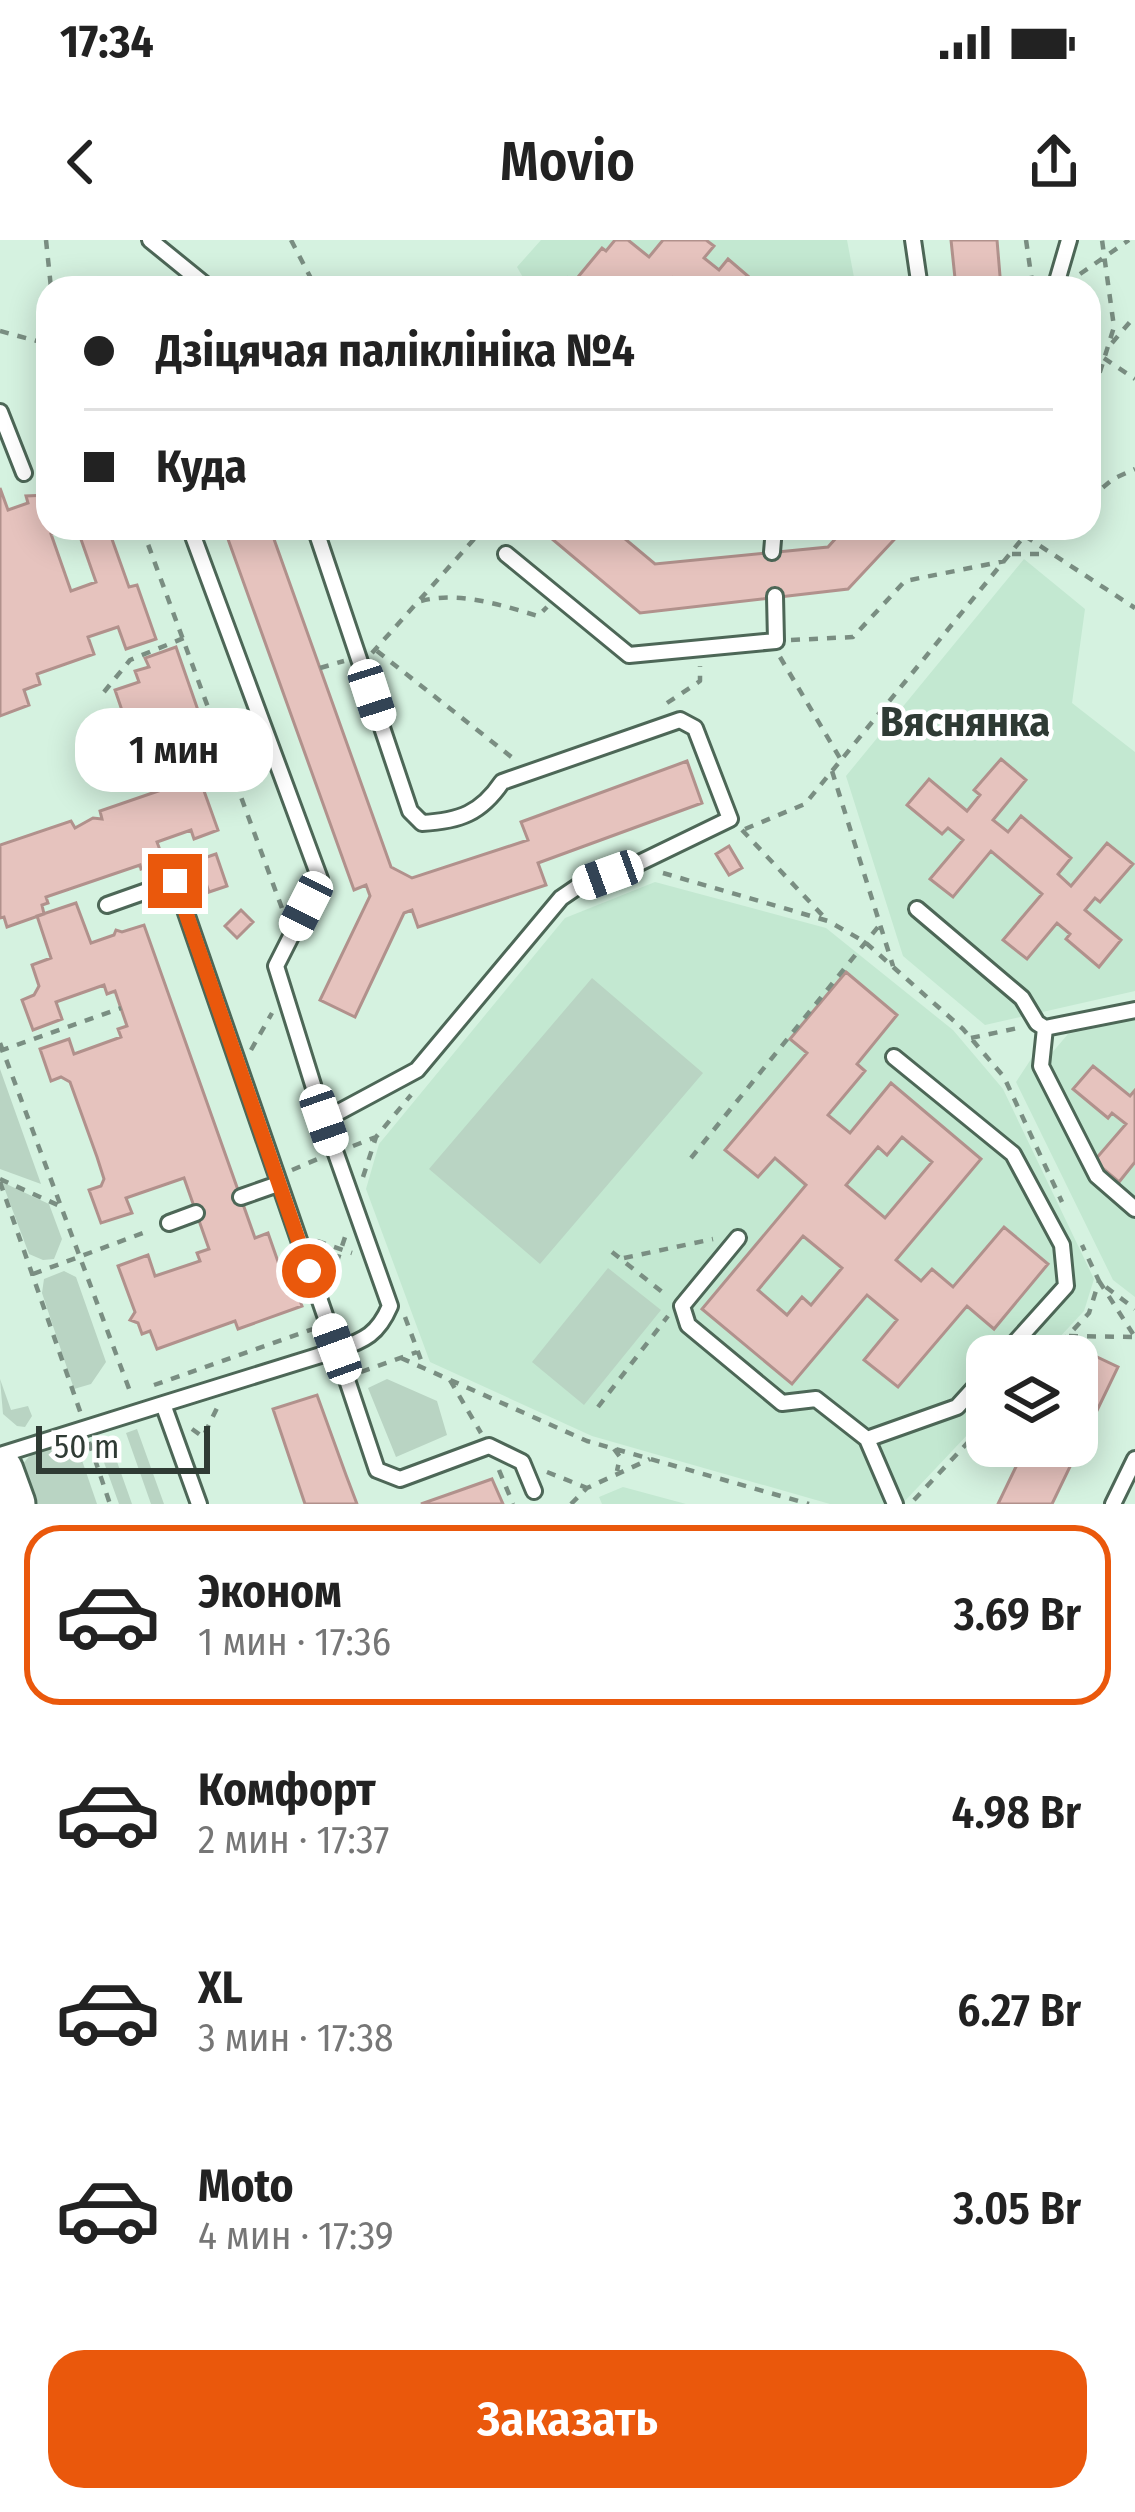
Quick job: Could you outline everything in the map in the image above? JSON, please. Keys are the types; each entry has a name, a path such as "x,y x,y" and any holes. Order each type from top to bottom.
{"main road":[{"path":"0,1471 12,1504"}],"lane":[{"path":"150,240 194,276"},
{"path":"913,240 918,276"},
{"path":"1063,276 1069,240"},
{"path":"0,412 25,473"},
{"path":"0,1455 337,1349 380,1330 390,1306 276,966 320,879 194,540"},
{"path":"319,540 410,811 422,823 447,821 487,806 502,782 680,720 695,728 730,819 635,865 580,885 561,898 417,1070 324,1120"},
{"path":"772,552 773,540"},
{"path":"506,554 629,655 774,642 775,596"},
{"path":"107,905 175,881 377,1470 400,1479 489,1446 522,1462 534,1492"},
{"path":"917,909 1022,998 1045,1028 1135,1010"},
{"path":"1045,1028 1041,1066 1097,1176 1135,1209"},
{"path":"895,1057 1013,1154 1062,1244 1066,1286 1022,1335"},
{"path":"241,1197 278,1184"},
{"path":"169,1223 196,1213"},
{"path":"738,1238 682,1306 688,1325 782,1403 816,1399 867,1439 895,1504"},
{"path":"867,1439 957,1407 966,1397"},
{"path":"163,1404 199,1504"},
{"path":"1113,1504 1135,1459"}],"path":[{"path":"46,240 50,276"},
{"path":"291,240 310,276"},
{"path":"1026,240 1031,276"},
{"path":"1101,374 1114,327 1102,240"},
{"path":"1076,276 1129,240"},
{"path":"1112,343 1135,316"},
{"path":"0,331 36,340"},
{"path":"1101,356 1135,379"},
{"path":"1101,488 1135,469"},
{"path":"147,540 292,934"},
{"path":"474,540 377,651 530,772"},
{"path":"828,921 742,830 805,804 1022,540"},
{"path":"1030,540 1135,608"},
{"path":"1011,554 1048,554"},
{"path":"841,760 774,642 854,637 905,581 1005,561"},
{"path":"421,601 440,596 500,604 538,616 557,596"},
{"path":"104,692 130,660 184,638"},
{"path":"663,706 700,681"},
{"path":"138,783 177,769 181,779 229,764"},
{"path":"832,771 894,967"},
{"path":"691,1158 878,927"},
{"path":"238,1072 284,992"},
{"path":"114,1399 131,1394 1,1048 121,1008"},
{"path":"152,1386 316,1328 376,1137 419,1086"},
{"path":"0,1180 62,1208"},
{"path":"0,1180 110,1504"},
{"path":"33,1274 169,1223"},
{"path":"296,1234 374,1260"},
{"path":"621,1258 713,1239"},
{"path":"598,1407 677,1304 613,1252"},
{"path":"1098,1336 1135,1337 1099,1282 1135,1309"},
{"path":"343,1370 357,1373 417,1352"},
{"path":"401,1358 587,1441 809,1504"},
{"path":"188,1422 193,1433 203,1437 220,1401 206,1406"},
{"path":"80,1410 97,1405"},
{"path":"910,1504 966,1444"},
{"path":"613,1448 621,1466 614,1475"},
{"path":"571,1504 587,1488 650,1459"},
{"path":"522,1462 587,1488"}],"shaded area":[{"path":"541,240 847,240 854,276 522,276 517,267"},
{"path":"1024,559 1085,609 1072,703 1135,752 1135,991 985,1025 903,956 846,776"},
{"path":"655,882 826,928 953,1030 1003,1089 1094,1279 1084,1311 1062,1335 966,1335 966,1436 902,1504 830,1504 592,1436 430,1362 366,1189 379,1144 565,918"},
{"path":"592,978 703,1073 540,1264 429,1169"},
{"path":"1135,1019 1135,1297 1113,1280 1016,1082 1035,1053 1051,1054 1068,1034"},
{"path":"0,1069 41,1184 0,1169"},
{"path":"2,1182 49,1204 62,1239 54,1259 29,1254"},
{"path":"608,1268 661,1310 584,1405 532,1362"},
{"path":"64,1271 76,1277 106,1362 91,1384 74,1389 42,1293 44,1279"},
{"path":"0,1379 11,1410 28,1406 32,1416 25,1427 3,1414"},
{"path":"387,1379 437,1401 447,1435 396,1457 368,1388"},
{"path":"137,1429 164,1504 151,1504 126,1433"},
{"path":"109,1439 132,1504 119,1504 97,1443"},
{"path":"75,1440 97,1504 36,1504 22,1466 38,1451"},
{"path":"623,1487 686,1504 602,1504 599,1497"}],"building":[{"path":"615,240 628,240 649,257 663,240 706,240 714,246 704,258 719,270 728,259 748,276 579,276 602,248 606,251"},
{"path":"951,240 997,240 1000,276 955,276"},
{"path":"0,488 8,510 28,503 26,496 36,496 36,540 53,540 71,591 96,582 81,540 112,540 129,587 137,585 156,639 126,649 118,627 88,637 94,654 37,674 40,684 24,690 29,705 0,716"},
{"path":"228,540 274,540 391,867 412,878 528,840 521,822 687,761 702,803 538,863 546,885 418,927 412,910 404,913 355,1017 320,1000 370,896 366,885 354,890"},
{"path":"553,540 626,540 655,564 828,547 834,540 894,540 848,589 640,613"},
{"path":"176,647 216,762 184,773 180,762 171,765 168,756 141,766 115,690 139,682 135,671 149,667 145,658"},
{"path":"1001,759 1026,780 993,820 1008,832 1021,816 1071,858 1058,874 1071,886 1107,843 1133,864 1100,902 1095,898 1085,910 1121,940 1099,967 1066,939 1070,934 1057,923 1027,959 1003,940 1042,894 991,851 953,897 930,879 963,840 948,828 942,834 907,805 929,779 967,811 980,795 974,790"},
{"path":"199,777 218,830 194,839 191,830 157,842 164,861 46,897 44,914 7,927 4,917 0,918 0,845 71,821 75,828 93,818 102,819 100,811"},
{"path":"729,846 742,868 729,875 716,854"},
{"path":"216,854 227,886 209,892 198,860"},
{"path":"76,903 91,943 116,930 144,925 255,1238 268,1233 283,1276 290,1274 302,1306 238,1329 235,1321 157,1349 150,1331 142,1334 138,1323 130,1320 135,1312 118,1266 148,1255 155,1276 200,1261 197,1253 209,1249 184,1178 126,1198 132,1213 101,1223 89,1190 101,1186 104,1179 97,1157 70,1082 61,1077 51,1081 40,1049 69,1039 74,1054 121,1037 118,1029 127,1026 115,991 107,994 104,985 56,1002 62,1019 33,1030 22,1000 34,995 39,986 32,965 51,958 37,916"},
{"path":"241,910 253,922 237,938 225,926"},
{"path":"846,972 897,1015 857,1064 865,1071 828,1115 850,1133 891,1083 981,1159 896,1260 921,1281 932,1269 953,1287 1004,1227 1048,1264 994,1329 967,1306 898,1387 864,1360 897,1320 867,1295 792,1384 702,1309 806,1185 775,1158 758,1177 725,1150 807,1053 790,1039","holes":["902,1137 932,1162 885,1218 846,1185 878,1147 887,1155","803,1236 842,1268 811,1305 802,1297 787,1315 758,1290"]},
{"path":"1093,1066 1130,1096 1135,1090 1135,1162 1119,1182 1094,1161 1126,1124 1112,1113 1108,1118 1073,1089"},
{"path":"1098,1357 1118,1367 1098,1409"},
{"path":"317,1395 357,1504 305,1504 273,1409"},
{"path":"1016,1467 1070,1467 1052,1504 998,1504"},
{"path":"492,1479 503,1504 421,1504 458,1491"}],"district":[{"name":"Вяснянка","path":"965,721"}],"route":[{"path":"175,881 309,1271"}]}
